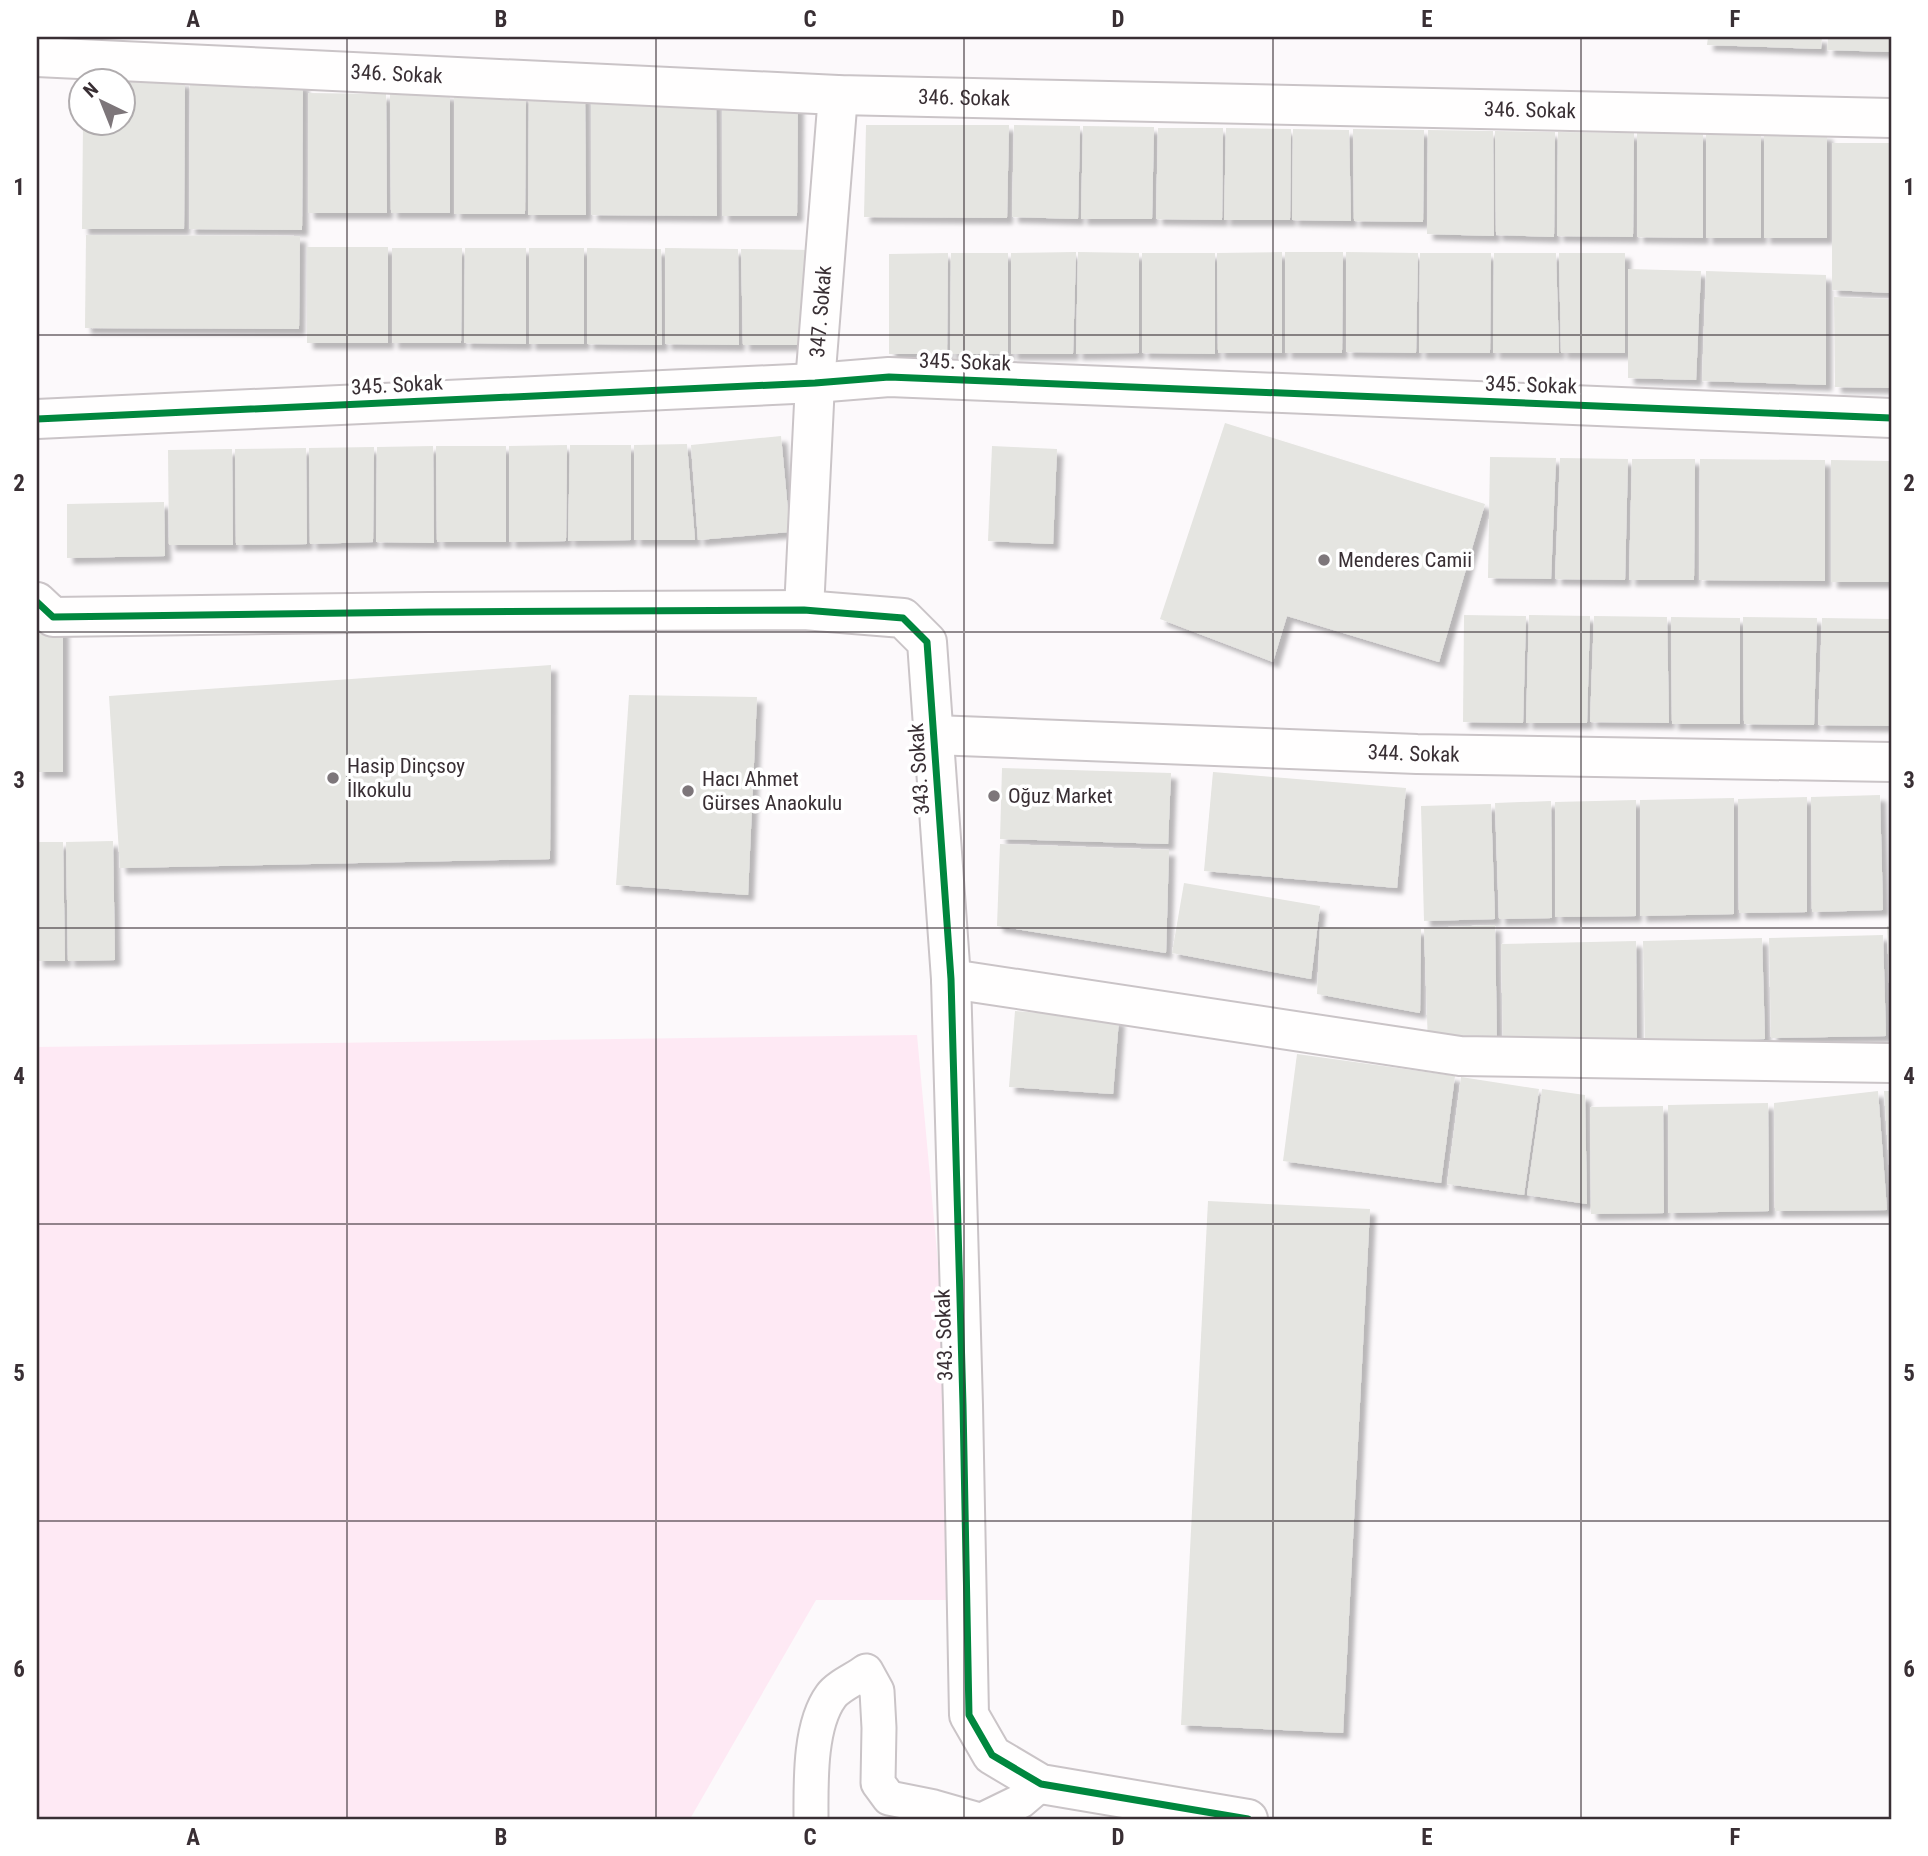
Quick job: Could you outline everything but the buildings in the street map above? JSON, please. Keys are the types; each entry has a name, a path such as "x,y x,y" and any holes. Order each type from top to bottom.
{"street":[{"name":"346. Sokak","path":"37,57 838,95 1891,118"},
{"name":"347. Sokak","path":"804,610 814,383 838,95"},
{"name":"345. Sokak","path":"37,419 814,383 889,377 1891,418"},
{"path":"37,602 53,617 804,610"},
{"name":"343. Sokak","path":"804,610 903,618 927,642 951,979 964,1405 969,1716 992,1755 1041,1784 1248,1819"},
{"name":"344. Sokak","path":"934,735 1417,754 1891,762"},
{"path":"951,979 1460,1056 1891,1063"}],"lane":[{"path":"811,1819 813,1755 824,1710 832,1694 866,1671 877,1691 878,1783 889,1798 976,1819"},
{"path":"984,1819 1021,1801 1041,1784"}],"shaded area":[{"path":"917,1035 969,1600 816,1600 690,1819 37,1819 37,1047"}],"cycle path":[{"path":"37,419 815,383 889,377 1891,418"},
{"path":"37,602 53,617 804,610 903,618 927,642 951,979 969,1715 992,1755 1041,1784 1248,1819"}],"place":[{"name":"Menderes Camii","path":"1324,560"},
{"name":"Hasip Dinçsoy İlkokulu","path":"333,778"},
{"name":"Hacı Ahmet Gürses Anaokulu","path":"688,791"},
{"name":"Oğuz Market","path":"994,796"}]}
